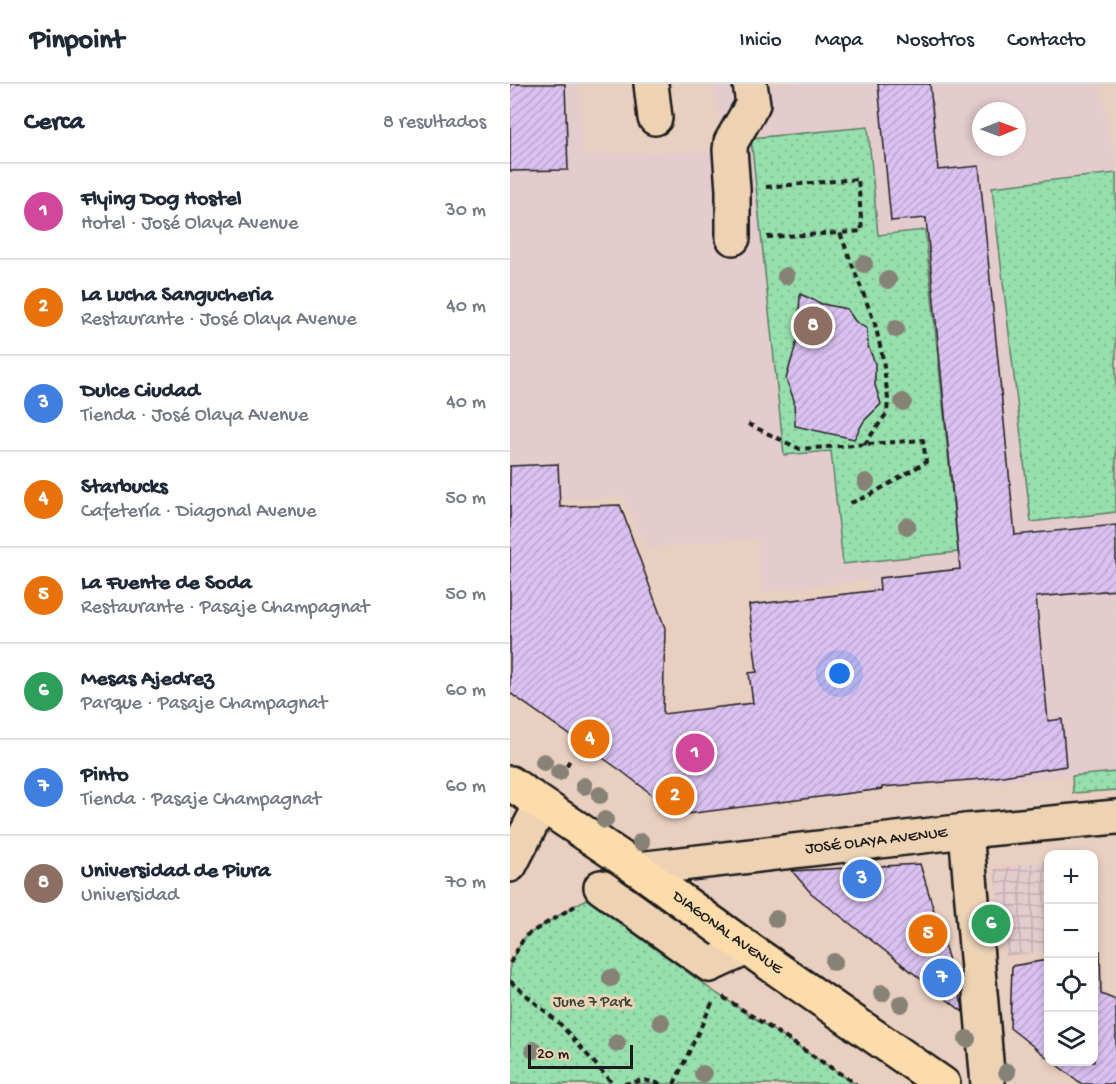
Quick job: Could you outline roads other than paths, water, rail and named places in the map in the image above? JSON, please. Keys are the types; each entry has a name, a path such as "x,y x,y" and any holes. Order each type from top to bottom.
{"main road":[{"name":"DIAGONAL AVENUE","path":"510,783 638,869 943,1084"}],"street":[{"path":"651,84 655,118"},
{"path":"733,238 733,190 729,160 731,142 752,94"},
{"path":"510,865 542,805"},
{"name":"JOSÉ OLAYA AVENUE","path":"638,869 966,831 1116,817"},
{"path":"966,831 988,1084"},
{"path":"601,887 710,965 747,948"}],"place":[{"name":"Universidad de Piura","path":"813,326"},
{"name":"Starbucks","path":"590,739"},
{"name":"Flying Dog Hostel","path":"695,753"},
{"name":"La Lucha Sangucheria","path":"675,796"},
{"name":"Dulce Ciudad","path":"862,879"},
{"name":"Mesas Ajedrez","path":"991,924"},
{"name":"La Fuente de Soda","path":"928,934"},
{"name":"Pinto","path":"942,978"}],"park label":[{"name":"June 7 Park","path":"592,1003"}]}
